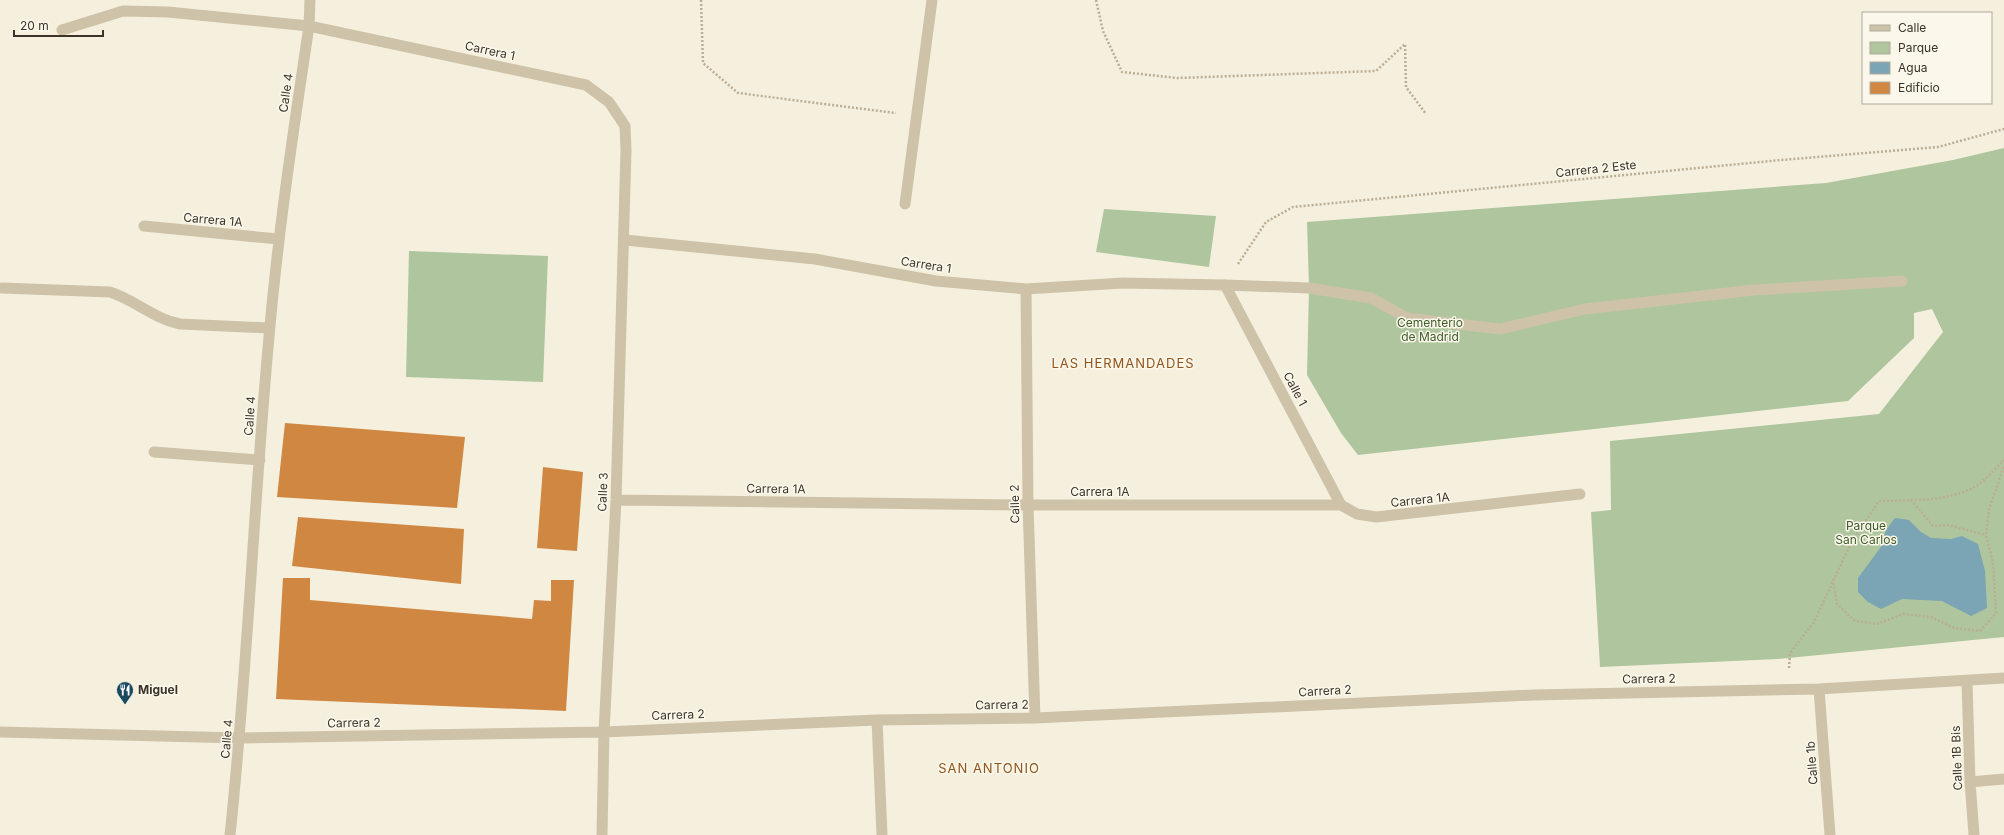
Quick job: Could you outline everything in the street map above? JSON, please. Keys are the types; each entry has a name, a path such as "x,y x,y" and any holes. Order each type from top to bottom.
{"street":[{"name":"Calle 4","path":"230,835 240,738 269,328 278,239 309,26 310,0"},
{"path":"905,204 932,0"},
{"name":"Carrera 1","path":"62,30 123,11 174,12 309,26 586,85 609,102 624,126 626,150"},
{"name":"Calle 3","path":"602,835 604,732 616,500 625,240 626,150"},
{"name":"Carrera 1A","path":"144,226 278,239"},
{"name":"Carrera 1","path":"625,240 815,259 936,281 1026,289 1123,283 1309,288 1371,298 1407,318 1500,329 1585,309 1754,290 1902,281"},
{"name":"Calle 1","path":"1225,285 1342,505"},
{"path":"2,288 110,292 123,296 166,321 173,323 269,328"},
{"name":"Calle 2","path":"1026,289 1028,505 1035,718"},
{"path":"154,452 260,460"},
{"name":"Carrera 1A","path":"616,500 1028,505 1342,505 1357,514 1376,517 1580,494"},
{"name":"Carrera 2","path":"0,732 240,738 604,732 877,720 1035,718 1534,695 1819,689 2004,678"},
{"name":"Calle 1B Bis","path":"1967,681 1970,782 1974,835"},
{"name":"Calle 1b","path":"1819,689 1830,835"},
{"path":"877,720 882,835"},
{"path":"1970,782 2004,779"}],"path":[{"path":"701,0 703,63 738,93 916,116"},
{"path":"1096,0 1103,31 1122,72 1177,78 1376,70 1405,44 1406,87 1426,114"},
{"name":"Carrera 2 Este","path":"1225,285 1266,222 1293,207 1781,160 1938,147 2004,128"},
{"path":"1787,690 1790,653 1814,622 1852,541 1879,501 1935,498 1966,491 1985,479 2004,460"},
{"path":"1833,579 1837,604 1855,621 1877,624 1903,614 1931,617 1954,628 1980,631 1996,613 1993,562 1986,535 1989,509 2004,466"},
{"path":"1911,500 1932,526 1948,525 1986,535"}],"green space":[{"path":"2004,148 2004,637 1778,659 1600,667 1591,512 1611,510 1610,441 1879,414 1943,332 1932,309 1914,313 1914,338 1848,401 1358,455 1341,433 1307,375 1309,288 1307,222 1826,183 1953,160"},
{"path":"1104,209 1216,216 1209,267 1096,252"},
{"path":"409,251 548,256 543,382 406,377"}],"water":[{"path":"1895,518 1909,520 1921,532 1931,538 1951,539 1962,536 1978,544 1985,571 1987,608 1971,616 1942,601 1902,599 1881,609 1868,602 1858,592 1858,578 1881,547 1886,530"}],"building":[{"path":"285,423 465,437 457,508 277,497"},
{"path":"543,467 583,472 577,551 537,548"},
{"path":"298,517 464,529 461,584 292,566"},
{"path":"283,578 310,578 310,600 532,619 534,600 551,601 551,580 574,580 566,711 276,699"}],"place":[{"name":"Miguel","path":"125,705"}],"district":[{"name":"LAS HERMANDADES","path":"1123,363"},
{"name":"SAN ANTONIO","path":"989,768"}],"park label":[{"name":"Cementerio de Madrid","path":"1430,330"},
{"name":"Parque San Carlos","path":"1866,533"}]}
